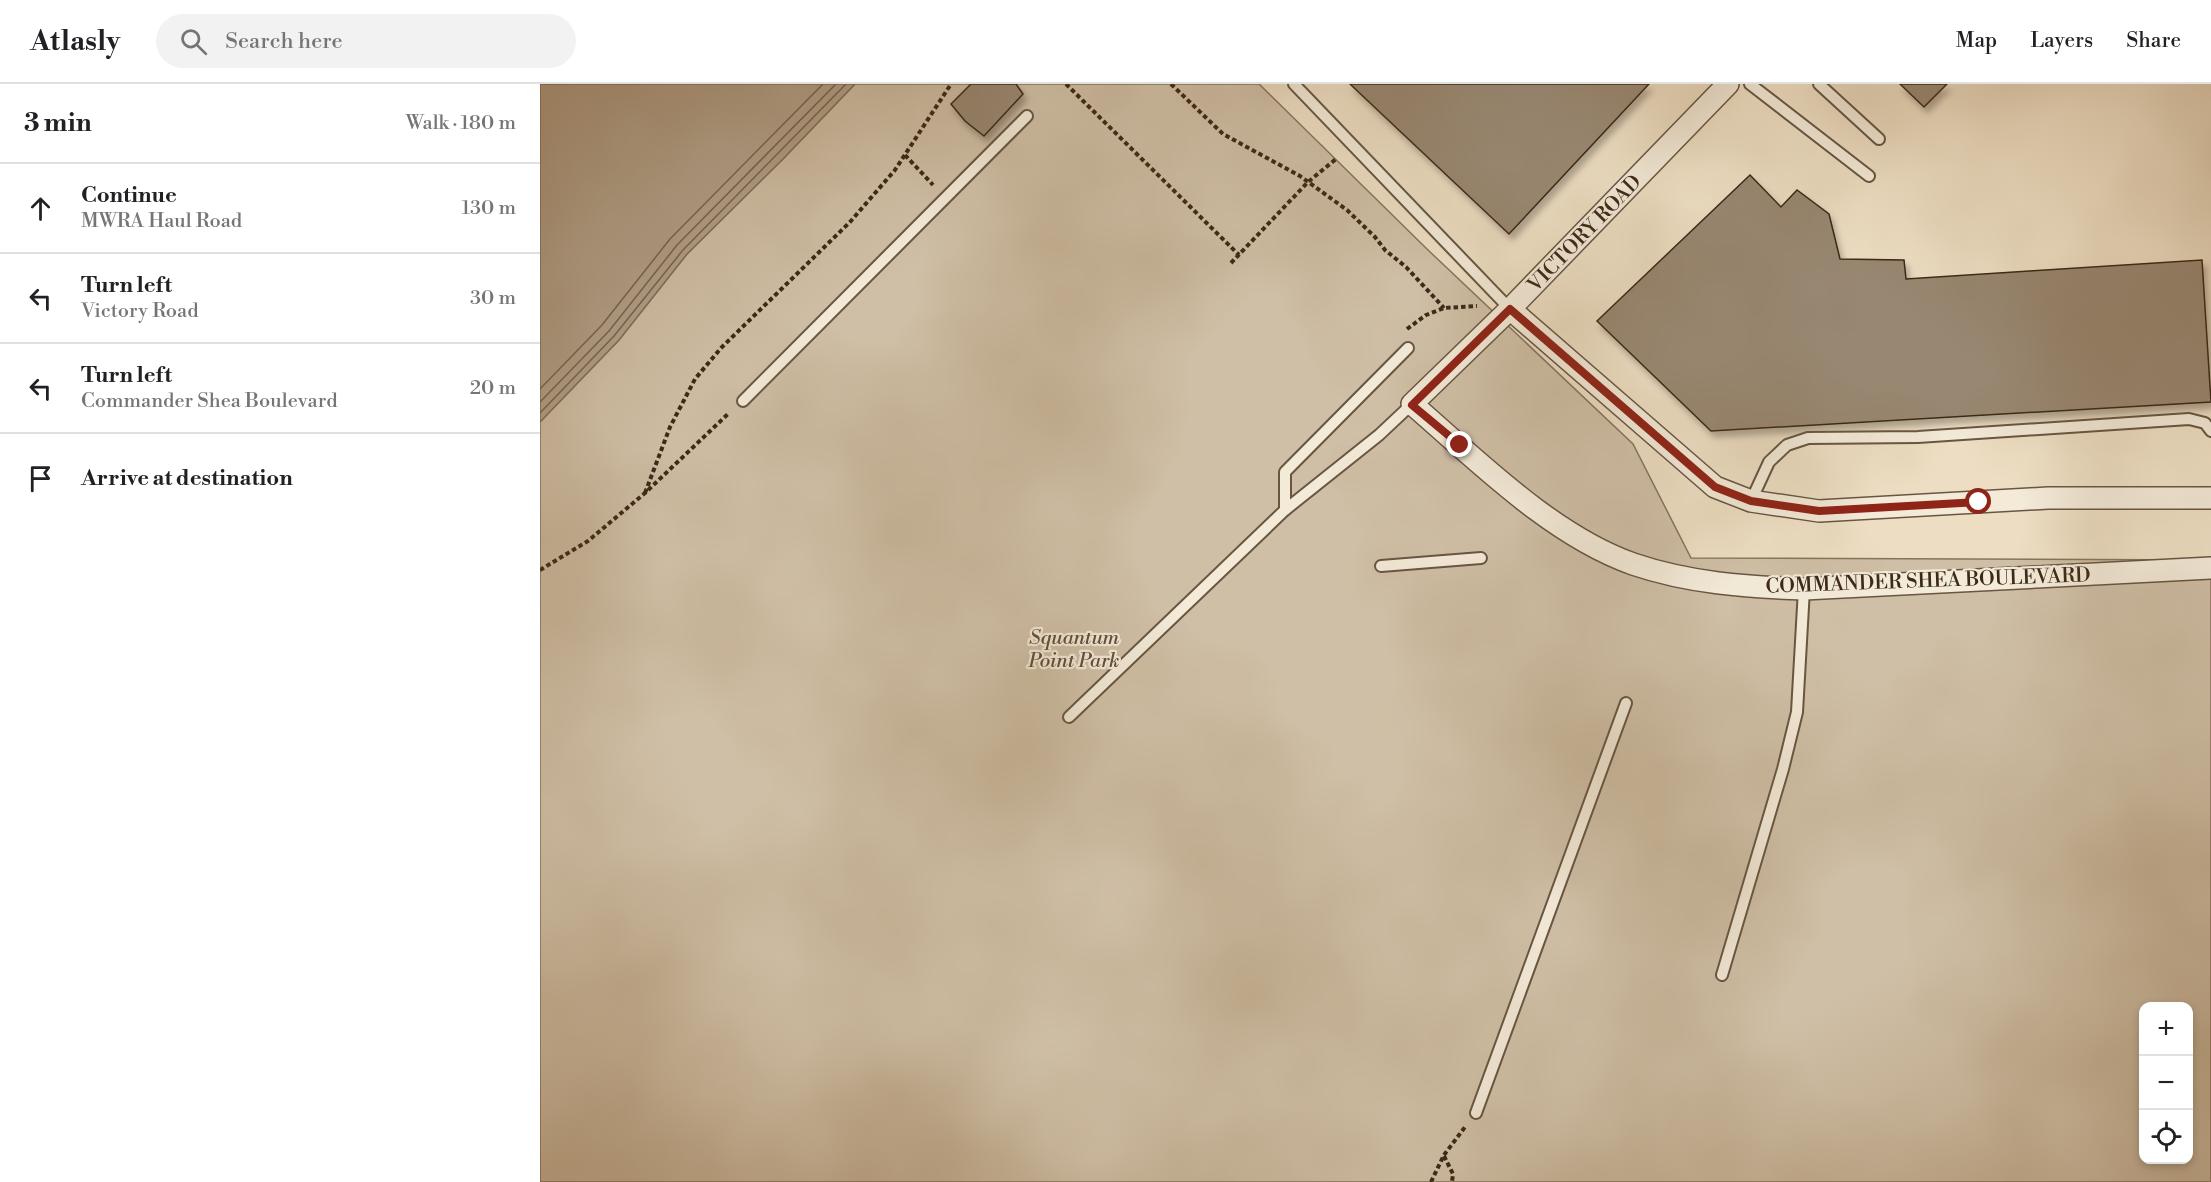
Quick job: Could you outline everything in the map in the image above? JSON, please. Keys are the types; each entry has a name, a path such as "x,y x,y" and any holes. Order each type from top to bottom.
{"street":[{"name":"VICTORY ROAD","path":"1412,405 1510,309 1728,84"},
{"path":"1510,309 1715,487 1751,501 1819,511 2048,498 2211,498"},
{"name":"COMMANDER SHEA BOULEVARD","path":"1412,405 1532,507 1600,548 1632,563 1687,579 1758,588 1804,589 2211,568"}],"lane":[{"path":"1294,84 1510,309"},
{"path":"1750,84 1869,176"},
{"path":"1819,84 1879,139"},
{"path":"744,401 1027,116"},
{"path":"1285,510 1285,472 1408,348"},
{"path":"1070,717 1285,510 1379,435 1412,405"},
{"path":"1751,501 1769,462 1787,445 1808,438 1918,437 2189,419 2205,423 2211,430"},
{"path":"1380,566 1481,558"},
{"path":"1722,975 1783,769 1797,712 1804,589"},
{"path":"1476,1113 1626,703"}],"path":[{"path":"645,493 670,427 695,379 721,348 850,222 895,170 951,84"},
{"path":"1066,84 1239,255"},
{"path":"1171,84 1223,134 1308,182 1362,223 1385,250 1406,267 1444,308"},
{"path":"905,155 945,198"},
{"path":"1231,263 1308,182 1336,159"},
{"path":"1405,330 1426,315 1444,308 1478,306"},
{"path":"540,570 588,541 645,493 716,424 744,401"},
{"path":"1431,1182 1444,1155 1476,1113"},
{"path":"1444,1155 1453,1174 1452,1182"}],"green space":[{"name":"Squantum Point Park","path":"855,84 1259,84 1428,250 1633,444 1691,558 2211,560 2211,1182 540,1182 540,422 619,340 687,254"}],"water":[{"path":"540,84 855,84 687,254 619,340 540,422"}],"building":[{"path":"971,84 1016,84 1023,94 984,136 965,121 951,104"},
{"path":"1350,84 1649,84 1509,234"},
{"path":"1900,84 1947,84 1924,107"},
{"path":"1750,175 1781,207 1797,190 1829,214 1840,259 1904,260 1906,279 2202,260 2211,402 1711,431 1597,321"}],"route":[{"path":"1460,445 1412,405 1510,309 1715,487 1751,501 1819,511 1979,502"}]}
